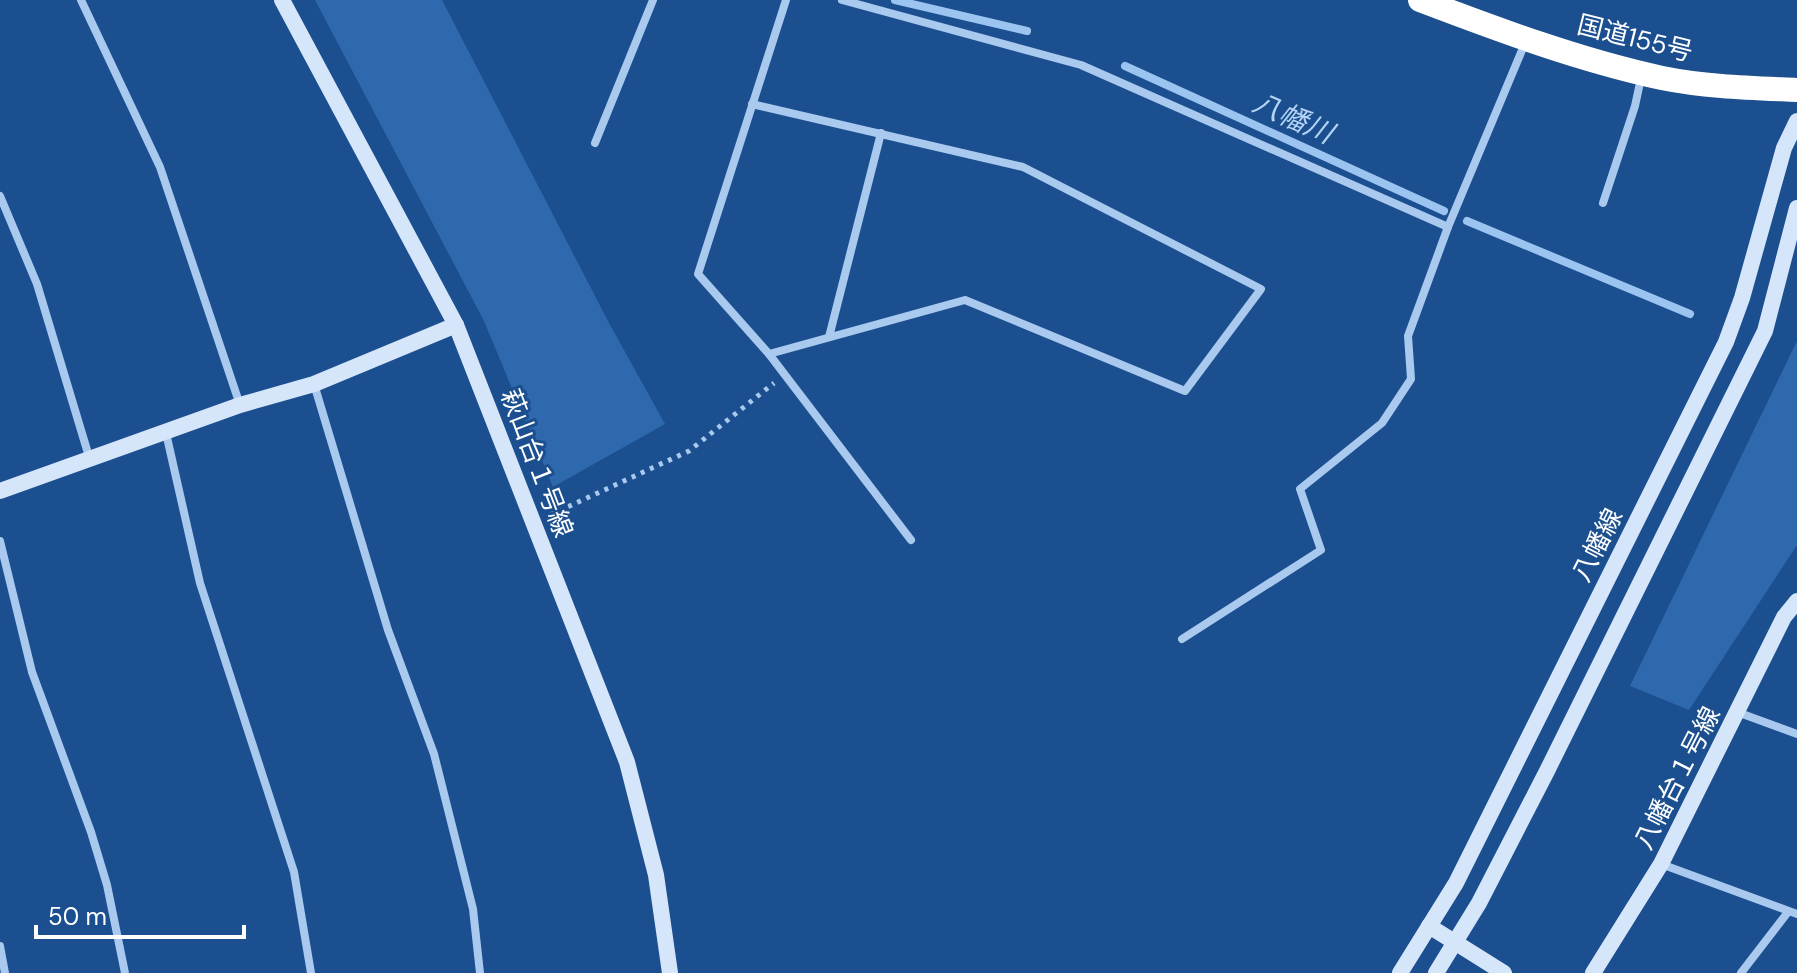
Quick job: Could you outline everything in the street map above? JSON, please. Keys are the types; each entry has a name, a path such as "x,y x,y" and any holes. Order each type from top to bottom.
{"highway":[{"name":"国道155号","path":"1420,0 1526,40 1662,78 1741,88 1797,90"}],"street":[{"path":"81,0 160,167 240,405"},
{"name":"萩山台１号線","path":"282,0 456,325 627,762 656,875 670,973"},
{"path":"595,143 653,0"},
{"path":"786,0 698,274 769,354 911,540"},
{"path":"842,0 1081,65 1448,227"},
{"path":"1182,639 1321,550 1300,489 1382,423 1411,379 1408,336 1448,227 1526,40"},
{"path":"1603,203 1635,106 1642,72"},
{"path":"752,104 1023,167 1261,289 1185,391 965,300 769,354"},
{"name":"八幡線","path":"1400,973 1456,883 1726,342 1742,298 1784,148 1797,121"},
{"path":"829,337 881,133"},
{"path":"0,196 37,284 90,461"},
{"path":"1436,973 1479,903 1554,757 1765,331 1797,208"},
{"path":"0,491 240,405 314,384 456,325"},
{"path":"314,384 388,630 434,754 473,909 480,973"},
{"path":"166,433 200,583 294,872 311,973"},
{"path":"0,541 32,672 91,832 107,885 125,973"},
{"name":"八幡台１号線","path":"1593,973 1661,864 1784,617 1797,601"},
{"path":"1737,712 1797,734"},
{"path":"1661,864 1792,913 1741,973"},
{"path":"1429,926 1504,973"},
{"path":"0,946 5,973"}],"path":[{"path":"534,522 689,451 784,374"}],"shaded area":[{"path":"315,0 442,0 609,323 665,424 553,487 484,321"},
{"path":"1797,341 1797,545 1689,710 1630,686"}],"waterway":[{"name":"八幡川","path":"895,0 1027,31"},
{"name":"八幡川","path":"1125,66 1444,211"},
{"name":"八幡川","path":"1467,221 1690,314"}]}
